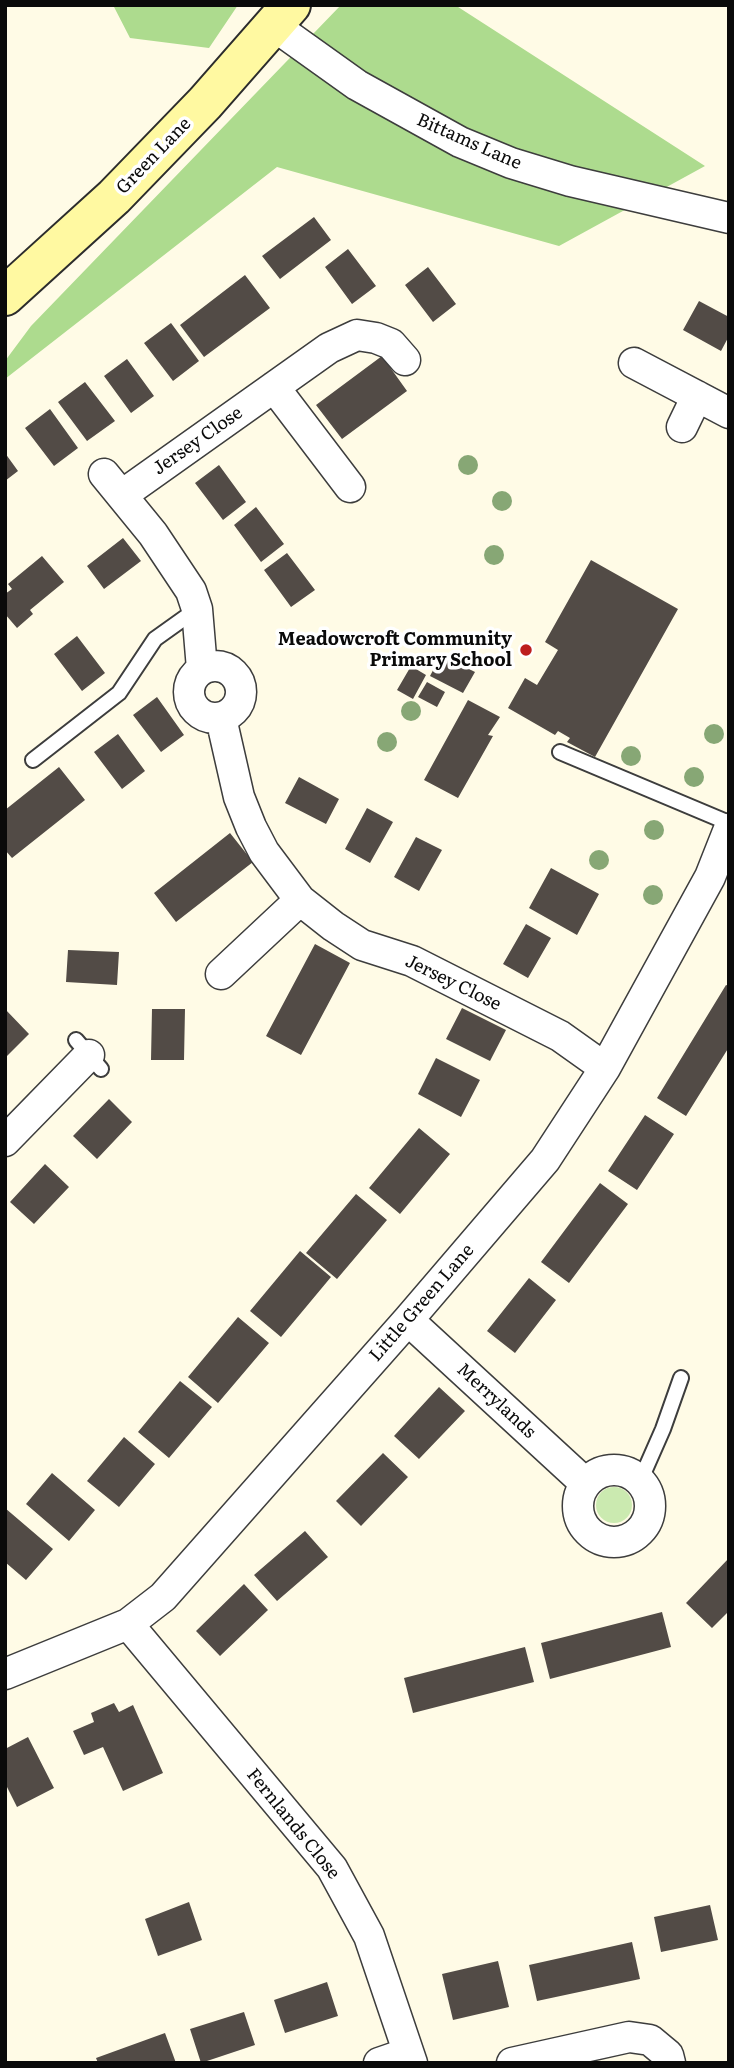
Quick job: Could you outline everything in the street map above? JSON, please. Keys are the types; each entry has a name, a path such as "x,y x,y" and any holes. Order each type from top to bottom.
{"street":[{"name":"Bittams Lane","path":"282,15 356,85 460,142 511,163 607,191 729,218"},
{"name":"Green Lane","path":"5,296 114,197 205,103 282,15"},
{"name":"Jersey Close","path":"405,360 391,344 357,335 329,348 274,387 113,484 153,534 183,579 198,608 202,669 193,677 189,689 191,701 198,712 221,718 239,797 251,827 264,852 300,900 362,945 412,961 560,1036 605,1068"},
{"path":"634,363 729,413"},
{"path":"274,387 350,487"},
{"path":"682,427 697,396"},
{"name":"Little Green Lane","path":"5,1674 128,1623 163,1597 408,1320 545,1160 605,1068 710,877 729,829"},
{"path":"221,974 300,900"},
{"path":"5,1141 89,1055"},
{"name":"Merrylands","path":"408,1320 585,1483"},
{"path":"621,1469 641,1479 650,1493 651,1511 644,1528 625,1541 607,1542 592,1536 580,1520 578,1502 585,1483 601,1471 621,1469"},
{"name":"Fernlands Close","path":"128,1623 332,1868 369,1936 410,2058 379,2063"},
{"path":"512,2063 629,2037 650,2040 668,2056 670,2063"}],"lane":[{"path":"33,760 119,693 155,639 198,608"},
{"path":"560,752 729,823"},
{"path":"641,1479 681,1378"}],"green space":[{"path":"113,5 238,5 209,48 130,38"},
{"path":"341,5 455,5 705,166 559,246 277,167 5,379 5,361 31,326"},
{"path":"614,1487 627,1492 632,1505 627,1518 614,1523 601,1518 596,1505 601,1492"}],"building":[{"path":"314,217 331,240 280,279 262,256"},
{"path":"348,249 376,286 352,304 325,267"},
{"path":"428,267 456,304 433,322 405,285"},
{"path":"245,275 270,308 204,357 180,325"},
{"path":"699,301 729,317 729,336 721,351 683,330"},
{"path":"171,323 199,361 173,381 144,343"},
{"path":"382,356 407,391 342,439 316,405"},
{"path":"127,359 154,396 131,413 104,376"},
{"path":"85,382 115,421 87,441 58,402"},
{"path":"50,409 78,448 54,466 25,428"},
{"path":"5,453 18,471 5,481"},
{"path":"219,465 246,502 223,520 195,483"},
{"path":"256,507 284,544 261,562 234,525"},
{"path":"123,538 141,561 104,589 87,566"},
{"path":"287,553 315,590 291,607 264,570"},
{"path":"42,556 64,582 30,610 33,614 17,628 5,614 5,594 12,589 8,584"},
{"path":"591,560 678,609 595,757 567,742 570,738 558,731 555,735 508,708 525,678 537,685 558,650 545,642"},
{"path":"77,636 105,673 82,691 54,654"},
{"path":"441,655 475,672 463,693 430,676"},
{"path":"411,666 426,675 413,699 397,690"},
{"path":"427,682 445,692 437,707 418,697"},
{"path":"157,697 184,735 161,752 133,715"},
{"path":"468,700 500,717 488,735 493,736 458,798 424,780"},
{"path":"118,734 145,771 122,789 94,752"},
{"path":"59,767 85,800 12,858 5,850 5,810"},
{"path":"299,777 339,799 326,824 285,803"},
{"path":"367,808 393,822 370,863 345,849"},
{"path":"230,833 253,862 176,922 154,893"},
{"path":"416,837 442,850 419,891 394,877"},
{"path":"551,868 599,894 577,935 529,908"},
{"path":"526,924 551,938 528,978 503,964"},
{"path":"315,944 350,963 301,1055 266,1036"},
{"path":"68,950 119,952 117,985 66,982"},
{"path":"726,985 729,986 729,1047 686,1116 657,1098"},
{"path":"462,1008 506,1030 490,1061 446,1039"},
{"path":"5,1009 29,1034 5,1058"},
{"path":"152,1009 185,1009 184,1060 151,1060"},
{"path":"436,1058 480,1080 461,1117 418,1094"},
{"path":"109,1099 132,1122 97,1159 73,1136"},
{"path":"645,1115 674,1134 637,1190 608,1171"},
{"path":"419,1128 450,1154 400,1214 369,1188"},
{"path":"45,1164 69,1187 34,1224 10,1202"},
{"path":"600,1183 628,1204 569,1283 541,1262"},
{"path":"356,1194 387,1220 337,1279 306,1253"},
{"path":"300,1251 331,1277 281,1337 250,1311"},
{"path":"529,1278 556,1300 515,1353 487,1331"},
{"path":"238,1317 269,1343 218,1403 188,1377"},
{"path":"180,1381 212,1407 169,1458 138,1432"},
{"path":"439,1387 465,1411 419,1459 394,1436"},
{"path":"124,1437 155,1464 119,1507 87,1481"},
{"path":"383,1453 408,1477 361,1526 336,1501"},
{"path":"52,1473 95,1510 69,1541 26,1504"},
{"path":"5,1508 53,1549 26,1580 5,1562"},
{"path":"305,1531 328,1557 277,1601 254,1575"},
{"path":"729,1558 729,1611 712,1628 686,1603"},
{"path":"244,1584 268,1610 220,1656 196,1631"},
{"path":"662,1612 671,1647 550,1679 541,1643"},
{"path":"525,1647 534,1682 413,1713 404,1678"},
{"path":"114,1703 119,1712 133,1705 163,1773 123,1791 103,1747 84,1755 73,1731 94,1722 91,1713"},
{"path":"28,1737 54,1788 17,1807 5,1783 5,1749"},
{"path":"189,1902 202,1940 158,1956 145,1919"},
{"path":"710,1905 718,1940 661,1952 654,1917"},
{"path":"632,1942 640,1979 537,2001 529,1965"},
{"path":"498,1961 509,2007 453,2020 442,1974"},
{"path":"327,1982 338,2016 285,2033 274,2000"},
{"path":"244,2012 255,2045 201,2063 190,2029"},
{"path":"165,2033 176,2063 98,2063 96,2058"}],"place":[{"name":"Meadowcroft Community Primary School","path":"526,650"}]}
